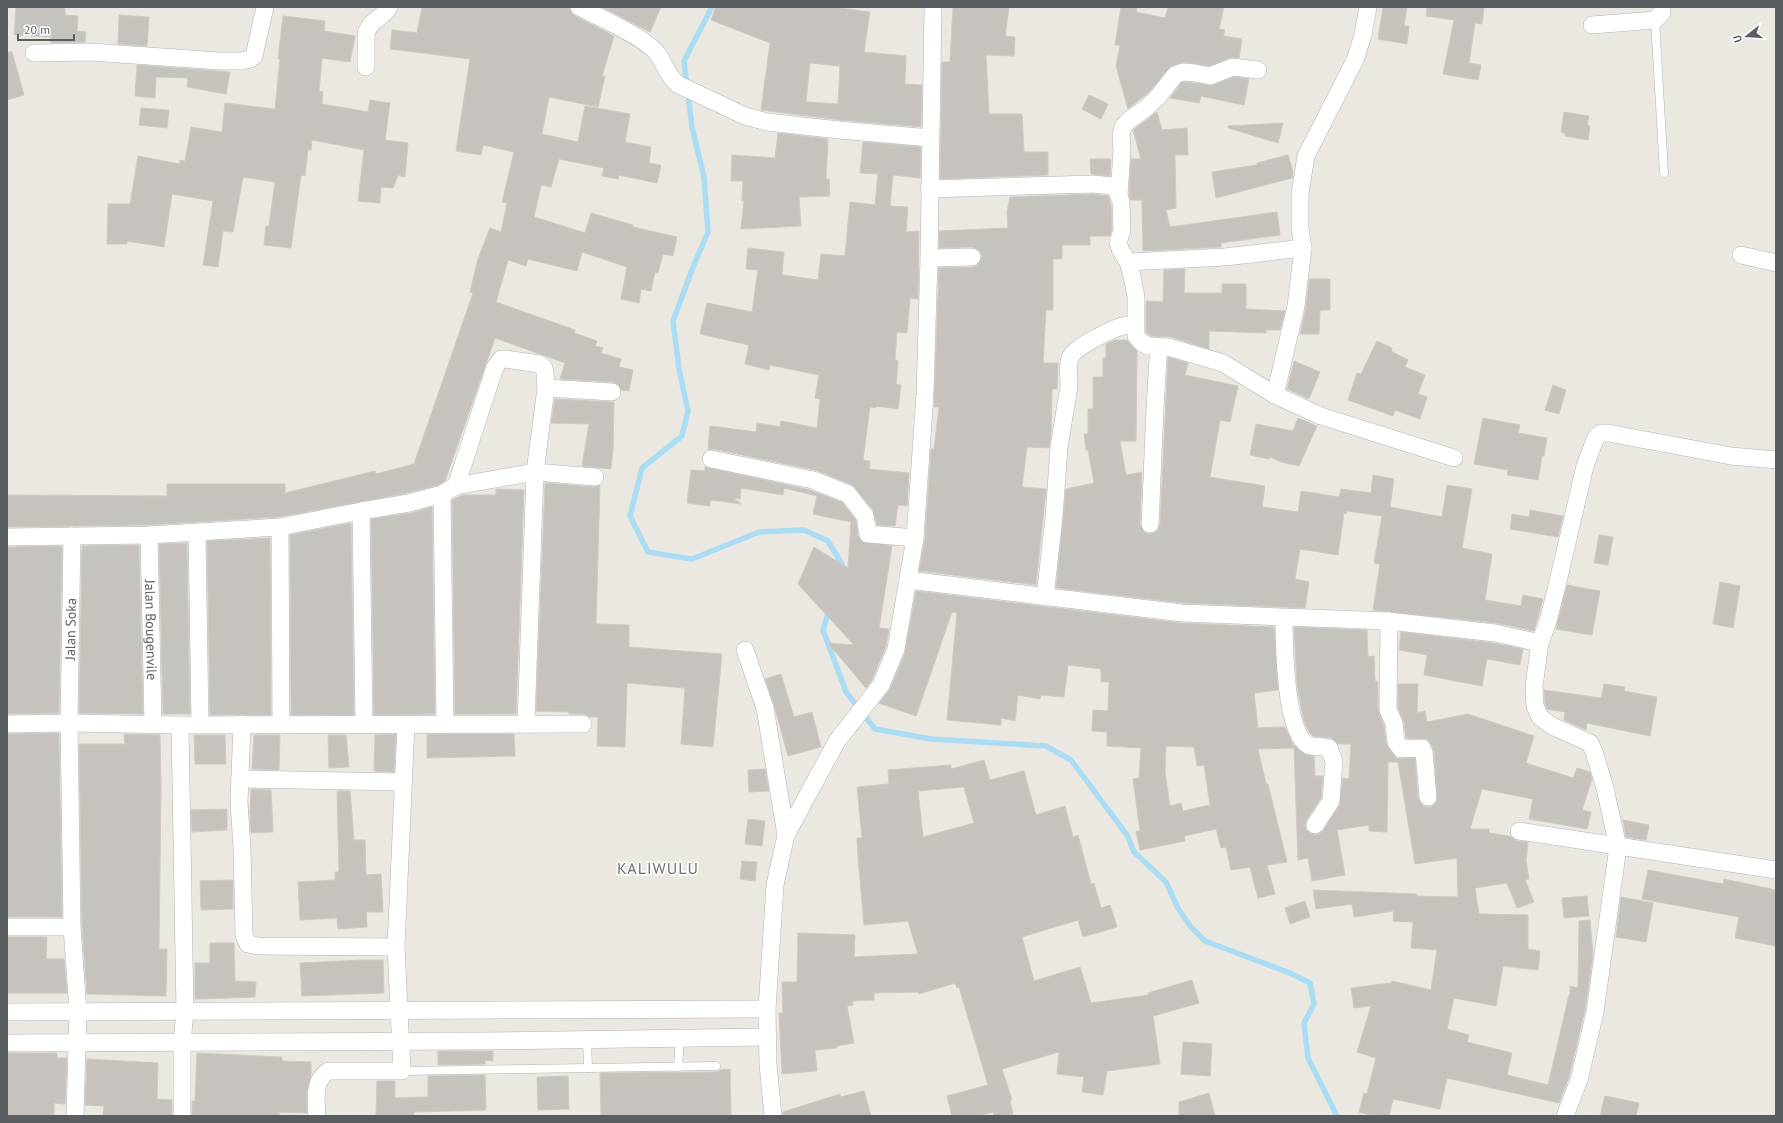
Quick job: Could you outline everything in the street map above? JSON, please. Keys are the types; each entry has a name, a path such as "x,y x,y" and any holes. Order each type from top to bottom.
{"street":[{"path":"34,53 91,52 219,61 250,59 254,56 264,7"},
{"path":"366,67 367,28 374,20 388,10 389,7"},
{"path":"579,7 620,27 656,52 669,78 677,84 745,116 767,122 930,138"},
{"path":"773,1116 766,1009 775,885 786,835 837,741 881,685 896,649 915,538 925,394 933,7"},
{"path":"1275,395 1296,306 1303,248 1300,228 1300,193 1306,156 1355,60 1363,35 1368,7"},
{"path":"1592,25 1658,14"},
{"path":"1258,70 1233,67 1210,76 1183,72 1175,75 1157,98 1128,121 1123,127 1121,135 1122,151 1120,195 1122,231 1118,242 1120,249 1128,262 1136,297 1136,336 1140,342 1148,346 1187,352 1223,363 1275,395 1320,416 1454,458"},
{"path":"929,189 1093,184 1113,186 1120,195"},
{"path":"1128,262 1225,257 1303,248"},
{"path":"1741,254 1776,262"},
{"path":"929,258 972,257"},
{"path":"1045,597 1054,518 1056,477 1069,386 1068,371 1071,357 1079,349 1102,334 1124,326 1135,326"},
{"path":"1150,524 1154,460 1154,403 1159,347"},
{"path":"445,724 449,490 495,367 501,359 539,364 544,368 545,372 546,388 535,472 526,724"},
{"path":"546,388 612,392"},
{"path":"1565,1116 1578,1080 1595,1012 1618,846 1604,788 1590,743 1552,726 1540,717 1535,706 1534,686 1540,642 1548,621 1556,590 1585,466 1596,437 1601,433 1608,433 1731,456 1776,460"},
{"path":"711,459 813,480 848,494 863,513 868,534 915,538"},
{"path":"7,537 148,535 280,528 361,511 409,503 449,490 535,472 595,476"},
{"path":"361,511 364,724"},
{"path":"280,528 281,725"},
{"path":"197,532 200,725"},
{"name":"Jalan Bougenvile","path":"148,535 153,724"},
{"name":"Jalan Soka","path":"72,536 69,723 72,927 78,1012 75,1116"},
{"path":"908,580 1182,613 1389,621 1495,633 1540,642"},
{"path":"1284,618 1286,672 1293,720 1297,734 1307,744 1329,748 1334,761 1331,801 1315,826"},
{"path":"1389,621 1388,710 1394,722 1396,742 1401,749 1419,747 1422,748 1424,752 1428,797"},
{"path":"745,650 765,708 786,835"},
{"path":"7,724 583,724"},
{"path":"242,724 239,802 242,848 244,935 248,944 258,946 396,947"},
{"path":"317,1116 316,1094 322,1076 328,1071 402,1070 402,1042 396,947 406,724"},
{"path":"180,725 185,1012 182,1043 182,1116"},
{"path":"240,779 403,782"},
{"path":"1519,831 1776,870"},
{"path":"7,927 72,927"},
{"path":"7,1012 400,1012 766,1009"},
{"path":"7,1044 402,1042 767,1037"}],"lane":[{"path":"1658,14 1664,173"},
{"path":"678,1067 680,1038"},
{"path":"587,1040 588,1068"},
{"path":"402,1070 716,1066"}],"building":[{"path":"16,7 65,7 65,15 78,16 77,31 86,32 85,42 51,43 51,37 14,35"},
{"path":"422,7 566,7 569,8 575,16 614,36 602,76 605,76 598,107 549,97 542,134 578,142 585,106 630,114 625,142 651,147 649,163 661,165 657,183 619,175 618,179 602,176 604,168 559,159 551,187 541,185 534,217 585,233 591,213 633,225 633,227 677,237 673,256 663,254 658,273 655,272 651,291 641,289 639,303 621,299 627,267 582,252 577,271 528,259 526,266 508,260 496,302 575,330 574,333 597,341 595,346 603,348 601,353 621,359 619,367 633,370 629,391 621,390 618,384 613,382 560,379 565,363 495,338 445,481 438,485 407,493 279,517 149,525 7,527 7,495 167,496 167,484 285,484 285,493 375,471 376,474 414,464 473,293 470,292 478,259 490,228 501,232 507,203 502,202 514,152 483,145 481,155 456,151 470,59 390,49 392,30 417,33"},
{"path":"602,7 661,7 650,32"},
{"path":"716,7 832,7 870,12 864,52 906,56 905,84 922,85 921,127 840,120 761,110 770,43 711,20","holes":["810,63 840,66 838,104 806,102"]},
{"path":"953,7 1009,7 1005,36 1015,37 1014,56 986,55 989,114 1022,114 1024,152 1048,152 1048,175 940,179 942,62 950,62"},
{"path":"1121,7 1137,7 1136,12 1165,18 1168,7 1224,7 1219,29 1225,30 1223,36 1242,39 1239,58 1229,58 1209,66 1184,62 1171,66 1150,91 1128,109 1116,66 1120,45 1115,45"},
{"path":"1383,7 1407,7 1404,26 1409,26 1407,44 1378,39"},
{"path":"1427,7 1484,7 1482,24 1475,23 1469,63 1481,65 1478,80 1443,74 1454,20 1426,16"},
{"path":"119,15 149,17 147,46 118,44"},
{"path":"283,16 325,21 324,31 355,36 350,62 322,58 319,91 323,92 322,104 368,112 370,100 390,103 385,140 408,143 405,177 398,175 393,188 381,187 380,203 358,201 364,150 312,140 311,150 308,150 305,176 301,175 291,248 264,245 266,226 269,226 275,182 243,177 233,232 223,231 218,267 203,265 213,201 172,194 164,247 127,241 127,244 107,244 108,204 130,204 138,156 180,164 180,160 185,161 191,127 222,132 225,103 275,109 280,59 278,59"},
{"path":"7,52 12,52 24,95 7,100"},
{"path":"137,65 230,72 226,94 187,87 188,78 156,77 155,98 135,96"},
{"path":"1234,77 1249,79 1244,105 1201,96 1199,103 1170,98 1181,83 1184,82 1213,85"},
{"path":"1089,95 1108,104 1101,119 1082,109"},
{"path":"141,108 169,110 167,128 139,125"},
{"path":"1157,112 1162,130 1187,128 1188,155 1175,155 1176,208 1166,210 1170,227 1277,212 1280,235 1221,243 1221,247 1143,251 1142,200 1131,200 1129,195 1131,159 1141,159 1133,130"},
{"path":"1564,112 1589,116 1587,125 1590,126 1588,140 1565,136 1565,133 1561,132"},
{"path":"1283,123 1278,143 1228,128 1228,126"},
{"path":"778,133 828,139 826,179 829,179 830,196 799,197 801,226 741,229 744,201 742,201 743,181 731,181 732,155 775,158"},
{"path":"863,142 921,147 920,178 893,175 890,206 908,207 906,232 919,231 918,299 910,298 907,333 897,332 895,360 898,361 896,384 901,385 898,409 876,406 876,408 870,407 863,460 870,461 869,469 909,473 907,506 898,505 895,526 877,525 873,510 852,485 815,470 713,449 708,450 710,426 756,432 757,423 780,427 781,421 817,428 820,399 815,398 819,375 770,365 769,370 745,364 749,345 700,334 707,303 752,312 758,270 746,269 748,248 784,252 782,275 818,280 821,254 845,256 850,202 875,205 878,174 860,173"},
{"path":"1288,155 1293,173 1292,178 1216,198 1212,172 1257,165 1257,163"},
{"path":"1090,159 1111,159 1110,176 1091,174"},
{"path":"1093,194 1108,196 1111,204 1112,229 1110,236 1090,236 1090,245 1062,245 1062,259 1053,259 1053,310 1046,310 1043,363 1058,363 1057,389 1052,389 1051,435 1049,448 1027,447 1022,487 1046,489 1036,585 919,571 925,539 931,449 934,449 939,407 934,407 939,268 973,267 978,265 982,257 980,251 972,247 939,248 939,231 1008,228 1007,212 1010,197"},
{"path":"1185,269 1184,293 1222,293 1222,284 1246,284 1246,309 1285,311 1280,330 1266,330 1266,333 1209,331 1209,349 1171,337 1151,336 1146,332 1146,301 1163,302 1164,270"},
{"path":"1309,279 1330,279 1330,310 1320,310 1319,334 1300,334 1306,307"},
{"path":"1115,340 1127,340 1137,351 1136,441 1120,441 1126,475 1142,472 1140,524 1144,532 1149,534 1154,533 1158,530 1160,524 1168,357 1188,363 1185,375 1238,386 1230,422 1220,420 1210,477 1265,486 1262,507 1298,512 1301,491 1339,497 1341,489 1371,493 1373,475 1394,479 1390,507 1442,517 1447,485 1472,489 1462,548 1492,554 1485,600 1521,606 1523,595 1543,599 1534,631 1496,623 1373,610 1380,564 1374,563 1382,516 1347,511 1346,514 1344,513 1338,555 1300,549 1295,579 1309,582 1305,608 1183,603 1056,588 1066,489 1094,483 1088,450 1086,450 1084,434 1088,434 1088,409 1093,409 1093,377 1103,377 1103,358 1106,358 1106,344"},
{"path":"1377,341 1392,348 1391,351 1408,360 1405,367 1425,375 1418,394 1427,397 1420,419 1395,410 1393,416 1348,400 1357,373 1361,374"},
{"path":"1294,361 1320,372 1309,399 1287,389"},
{"path":"1553,385 1566,390 1559,414 1545,410"},
{"path":"555,399 614,402 611,469 582,466 589,424 551,423"},
{"path":"1298,418 1317,426 1299,466 1281,462 1270,457 1269,459 1250,455 1256,424 1293,431"},
{"path":"1483,418 1520,425 1518,433 1547,438 1538,480 1507,475 1508,470 1474,464"},
{"path":"705,467 810,490 842,502 856,520 858,536 863,542 892,546 879,628 889,629 886,646 872,680 866,688 828,643 854,645 798,584 814,547 848,568 851,522 813,514 817,496 784,488 783,495 741,488 740,499 732,498 742,504 710,500 710,506 687,503 691,470 705,471"},
{"path":"545,483 594,487 600,485 596,624 629,625 629,647 722,654 713,747 681,744 685,688 627,683 625,747 597,746 598,717 590,717 583,714 569,714 569,712 536,711"},
{"path":"496,489 524,490 516,714 455,714 452,500 463,495 496,495"},
{"path":"432,507 435,714 374,715 371,519 411,513"},
{"path":"1530,510 1563,516 1558,537 1510,529 1512,514 1529,517"},
{"path":"351,523 354,715 291,715 290,535"},
{"path":"1599,535 1613,537 1608,565 1594,563"},
{"path":"270,538 271,715 210,715 207,541"},
{"path":"187,543 190,714 163,714 159,544"},
{"path":"139,545 143,714 79,713 82,546"},
{"path":"62,546 59,713 7,714 7,547"},
{"path":"1720,582 1740,586 1733,628 1713,624"},
{"path":"1567,585 1600,591 1592,635 1556,629"},
{"path":"916,591 1181,623 1274,627 1278,690 1254,693 1258,728 1285,727 1293,745 1305,754 1314,756 1315,776 1323,776 1321,798 1307,819 1305,825 1306,830 1314,835 1323,831 1339,806 1343,778 1349,779 1351,744 1338,744 1332,738 1313,736 1309,732 1304,721 1297,685 1294,627 1367,630 1368,657 1374,656 1375,681 1377,681 1378,684 1378,710 1384,726 1386,743 1396,758 1415,758 1418,798 1423,806 1429,807 1434,805 1437,801 1434,751 1427,739 1406,738 1404,722 1398,708 1398,684 1418,684 1417,713 1425,711 1427,722 1468,714 1534,736 1526,763 1573,778 1577,768 1590,772 1592,779 1582,810 1591,812 1587,829 1529,819 1533,799 1482,789 1470,829 1489,829 1489,833 1510,836 1517,841 1528,842 1526,861 1529,879 1525,880 1534,902 1517,908 1507,883 1475,888 1479,914 1528,915 1528,949 1540,951 1538,970 1503,966 1496,1006 1454,998 1447,1029 1469,1035 1467,1042 1512,1053 1507,1075 1548,1085 1570,995 1570,986 1578,988 1579,921 1590,920 1593,955 1585,1010 1569,1077 1559,1103 1447,1078 1440,1109 1393,1099 1389,1116 1374,1116 1359,1112 1364,1093 1367,1094 1376,1058 1357,1052 1371,1006 1354,1008 1351,988 1391,983 1392,981 1431,990 1437,950 1411,948 1413,922 1393,921 1394,911 1354,917 1352,904 1316,909 1313,890 1458,897 1457,858 1415,864 1398,762 1388,762 1387,832 1369,831 1369,825 1337,830 1345,875 1312,881 1308,858 1298,860 1294,748 1258,749 1287,862 1267,865 1275,894 1258,898 1250,867 1231,870 1226,847 1221,848 1216,829 1184,836 1185,841 1140,850 1136,831 1140,831 1133,779 1139,778 1141,748 1107,746 1107,732 1092,731 1093,710 1108,711 1109,682 1101,682 1101,669 1068,665 1064,697 1041,695 1040,699 1018,695 1015,721 1001,718 1001,725 947,720 957,613 952,612 916,716 879,703 890,689 905,653","holes":["1166,746 1194,747 1197,766 1204,765 1210,805 1183,811 1181,803 1170,806 1165,772"]},
{"path":"1401,632 1493,643 1523,649 1520,665 1487,659 1482,686 1424,675 1427,655 1399,650"},
{"path":"781,674 794,717 812,712 821,747 788,756 765,679"},
{"path":"1604,684 1625,687 1624,691 1657,697 1650,736 1587,723 1586,730 1564,720 1565,712 1547,709 1545,704 1544,690 1601,698"},
{"path":"59,733 62,917 7,917 7,734"},
{"path":"124,734 160,735 161,786 159,949 167,949 166,996 87,994 82,927 79,744 125,744"},
{"path":"396,734 394,772 374,771 375,735"},
{"path":"427,734 514,734 515,756 427,758"},
{"path":"194,735 225,735 226,764 195,764"},
{"path":"254,735 280,735 279,770 252,769"},
{"path":"328,735 346,735 349,767 329,768"},
{"path":"984,760 990,780 1024,771 1036,815 1065,806 1073,837 1078,835 1091,884 1094,883 1101,908 1110,905 1117,927 1083,937 1078,920 1022,937 1034,981 1080,967 1091,1003 1149,995 1148,993 1192,980 1199,1003 1153,1016 1160,1064 1107,1071 1103,1095 1082,1092 1084,1077 1057,1074 1059,1052 1002,1069 1012,1100 1010,1101 1013,1114 994,1116 993,1112 977,1116 952,1116 947,1096 988,1085 959,987 957,988 955,983 919,994 918,992 874,993 874,1000 853,1001 853,1005 847,1006 854,1043 837,1046 837,1048 815,1050 817,1071 782,1074 779,1013 783,1013 782,982 797,982 798,933 855,935 854,957 918,954 908,921 864,925 857,838 862,838 857,787 889,784 888,770 951,765 951,769","holes":["964,787 974,823 923,837 918,791"]},
{"path":"765,769 769,791 749,792 748,770"},
{"path":"251,789 271,790 273,832 251,833"},
{"path":"337,791 350,791 354,840 365,840 366,875 381,874 383,912 366,912 367,927 338,929 337,918 300,920 298,882 335,880 335,872 339,872"},
{"path":"227,809 227,830 192,832 191,810"},
{"path":"748,819 765,821 762,846 745,844"},
{"path":"1623,820 1649,825 1646,840 1626,837"},
{"path":"742,861 757,862 755,881 740,879"},
{"path":"1648,870 1723,884 1724,879 1776,890 1776,946 1735,938 1739,917 1642,899"},
{"path":"233,880 233,909 201,910 200,881"},
{"path":"1587,896 1589,916 1564,918 1562,898"},
{"path":"1621,897 1653,903 1646,942 1616,937"},
{"path":"1305,901 1310,917 1290,924 1285,908"},
{"path":"7,937 47,937 46,959 64,959 67,993 7,993"},
{"path":"210,943 234,943 235,981 256,982 255,997 195,999 195,963 210,963"},
{"path":"383,960 384,993 302,996 300,963"},
{"path":"1183,1042 1212,1044 1210,1076 1181,1074"},
{"path":"438,1051 493,1051 493,1061 485,1060 485,1064 438,1065"},
{"path":"7,1053 57,1053 57,1058 67,1058 65,1104 54,1103 54,1116 7,1116"},
{"path":"197,1053 282,1057 282,1061 311,1062 311,1076 307,1091 307,1113 280,1112 279,1116 192,1116 192,1101 195,1101"},
{"path":"87,1059 158,1063 157,1099 172,1100 172,1116 103,1116 104,1106 85,1105"},
{"path":"730,1069 731,1116 601,1116 600,1073 716,1072"},
{"path":"485,1075 486,1110 414,1112 414,1116 376,1116 377,1081 395,1081 395,1098 428,1097 428,1076"},
{"path":"568,1076 569,1109 538,1110 537,1077"},
{"path":"864,1091 871,1116 783,1116 783,1112 840,1094 841,1097"},
{"path":"1209,1093 1215,1116 1179,1116 1179,1102"},
{"path":"1605,1096 1639,1103 1636,1116 1600,1116"}],"waterway":[{"path":"712,7 684,61 692,127 704,177 708,232 673,321 679,369 688,411 682,436 642,468 630,516 648,552 692,559 759,532 804,530 828,541 842,564 840,571"},
{"path":"829,610 823,630 846,692 875,729 931,739 1046,746 1071,760 1127,835 1134,852 1166,882 1178,908 1190,926 1205,941 1290,973 1310,983 1314,1004 1304,1023 1308,1058 1337,1116"}],"district":[{"name":"KALIWULU","path":"658,868"}]}
